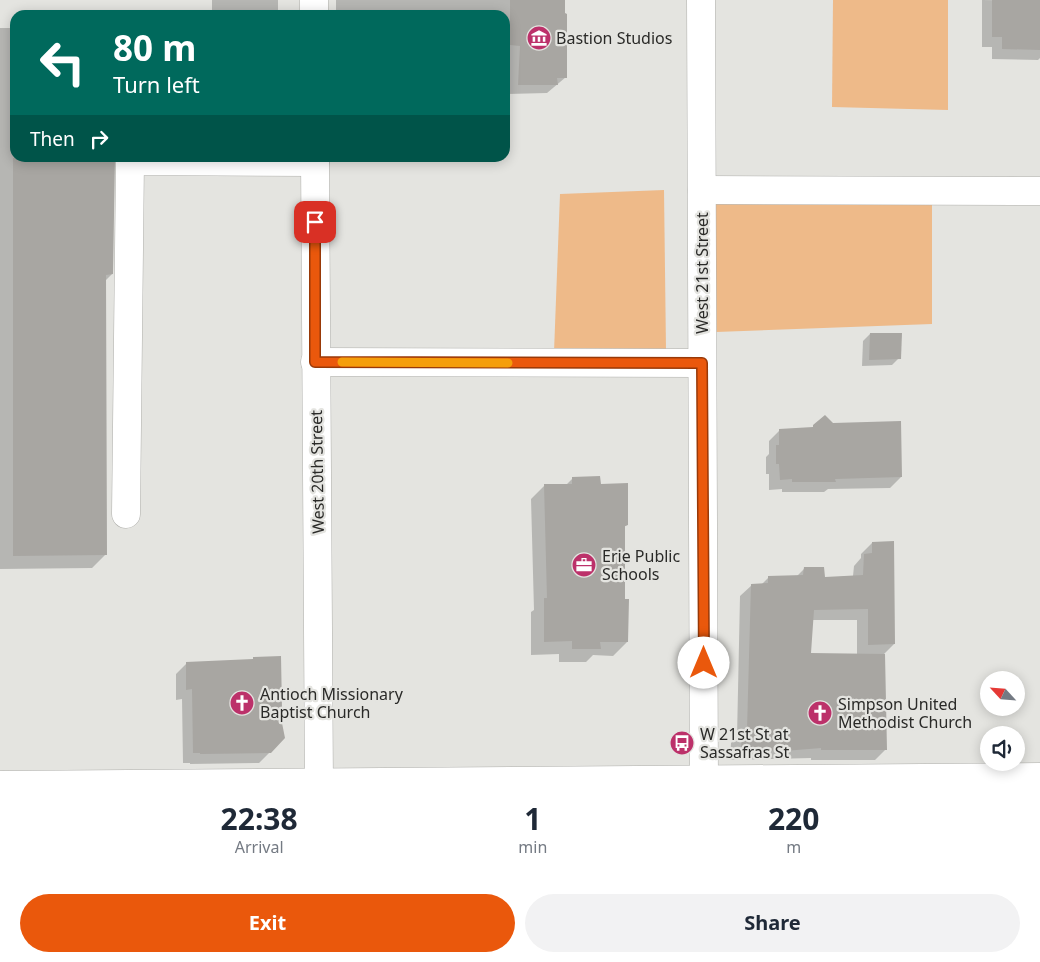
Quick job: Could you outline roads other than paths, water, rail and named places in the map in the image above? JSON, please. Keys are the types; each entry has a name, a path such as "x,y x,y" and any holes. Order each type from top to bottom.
{"street":[{"name":"West 21st Street","path":"701,0 704,784"},
{"path":"126,514 130,162"},
{"name":"West 20th Street","path":"315,162 319,784"},
{"path":"702,190 1040,191"},
{"path":"315,362 702,363"},
{"path":"0,785 704,784 1040,777"}],"place":[{"name":"Bastion Studios","path":"539,38"},
{"name":"Erie Public Schools","path":"584,565"},
{"name":"Antioch Missionary Baptist Church","path":"242,703"},
{"name":"Simpson United Methodist Church","path":"820,713"},
{"name":"W 21st St at Sassafras St","path":"682,743"}]}
